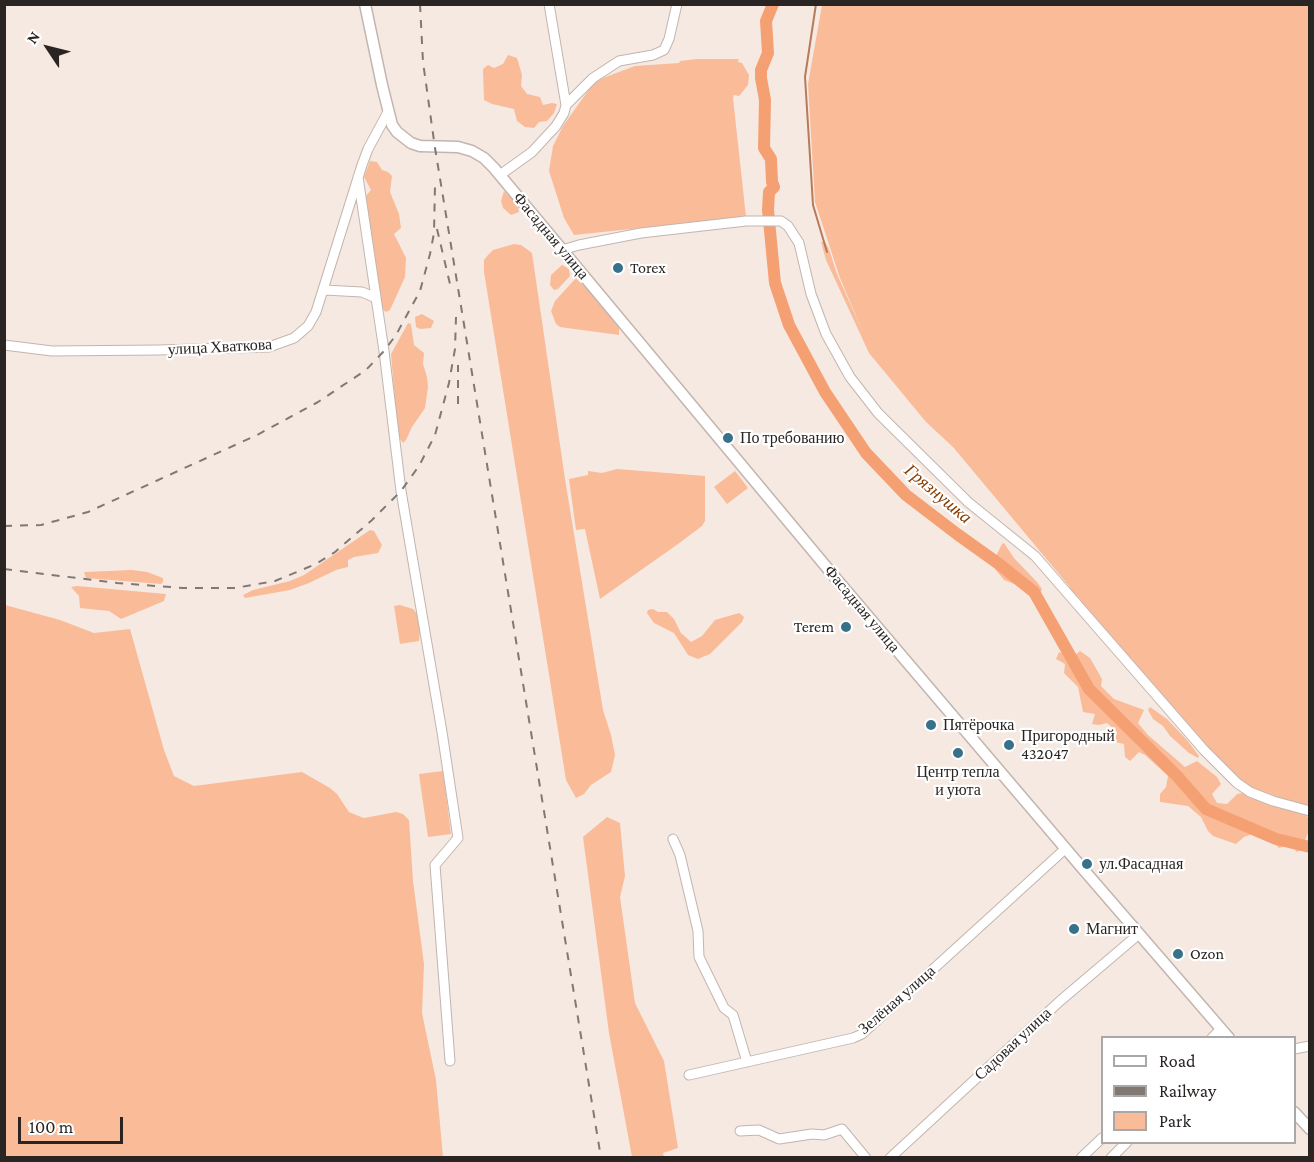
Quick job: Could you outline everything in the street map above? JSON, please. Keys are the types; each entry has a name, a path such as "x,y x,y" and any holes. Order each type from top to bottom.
{"main road":[{"name":"Фасадная улица","path":"365,4 388,112 397,132 411,143 430,148 458,147 484,158 838,581 1065,849 1225,1033"},
{"path":"1296,1114 1310,1129"}],"street":[{"path":"500,176 532,152 556,126 564,113 566,105 549,4"},
{"path":"566,105 593,78 619,61 653,55 664,50 669,39 677,4"},
{"name":"улица Хваткова","path":"4,345 52,351 269,347 294,338 312,320 324,290 368,149 388,112"},
{"path":"358,177 401,491 458,838 435,865 450,1061"},
{"path":"562,250 641,233 746,221 781,222 788,226 798,243 811,294 826,334 850,377 878,413 968,502 1035,556 1204,750 1237,783 1250,792 1273,801 1310,811"},
{"path":"324,290 362,292 376,298"},
{"path":"673,839 680,855 698,931 699,957 724,1008 733,1015 747,1062"},
{"name":"Зелёная улица","path":"689,1075 854,1038 862,1034 1065,849"},
{"name":"Садовая улица","path":"890,1158 1060,1001 1138,934"},
{"path":"740,1131 759,1130 779,1139 812,1134 824,1135 842,1129 866,1158"},
{"path":"1081,1158 1101,1139"},
{"path":"1111,1158 1126,1144"}],"green space":[{"path":"822,5 1309,5 1309,807 1246,785 1199,738 1084,606 953,447 926,422 869,353 826,260 821,242 825,242 829,249 837,274 863,332 840,278 815,202 808,84"},
{"path":"508,55 517,58 522,75 521,86 527,94 540,97 543,105 557,104 554,113 547,121 539,122 534,128 525,127 517,121 514,109 484,100 483,69 488,65 494,68 503,64"},
{"path":"697,59 739,59 738,62 742,63 749,75 748,85 739,96 734,95 733,98 746,217 574,235 564,218 549,171 553,146 563,126 595,81 635,66 679,63"},
{"path":"370,161 377,162 382,170 392,176 390,192 399,214 401,228 394,234 406,258 405,277 390,310 386,312 379,306 365,197 371,190 364,177"},
{"path":"504,191 517,204 519,212 511,215 503,208 501,201"},
{"path":"514,244 521,245 532,253 565,479 603,710 615,755 611,772 576,798 566,780 484,272 484,260 493,250"},
{"path":"562,265 569,269 570,276 558,289 554,290 550,285 551,275"},
{"path":"576,278 619,328 619,335 560,327 556,324 551,311 555,301"},
{"path":"422,314 434,321 431,328 416,327 415,317"},
{"path":"408,323 411,324 414,345 424,353 423,364 428,387 425,408 403,443 398,436 391,354"},
{"path":"617,469 705,476 705,521 702,526 678,544 600,599 585,529 576,530 569,479 588,475 588,471 602,473"},
{"path":"735,471 748,488 727,504 714,487"},
{"path":"370,530 374,531 382,545 378,553 354,557 348,560 348,567 290,590 245,598 243,595 304,575"},
{"path":"1004,543 1014,558 1042,589 1040,594 1004,580 995,569 993,562"},
{"path":"132,570 147,572 163,578 163,582 161,584 86,578 84,572"},
{"path":"71,587 166,594 164,601 121,619 109,611 80,608 79,596"},
{"path":"5,605 60,620 94,633 130,629 164,750 174,776 194,786 302,772 330,788 349,812 364,818 396,812 403,814 409,820 413,881 424,964 422,1013 436,1080 443,1157 5,1157"},
{"path":"400,605 413,609 417,614 420,630 419,641 400,644 394,606"},
{"path":"653,609 658,612 667,612 674,619 681,633 691,642 702,636 715,620 739,613 744,617 742,622 710,654 698,659 688,655 674,633 654,623 647,613 648,610"},
{"path":"1080,651 1090,658 1102,679 1101,686 1114,699 1144,710 1138,723 1148,735 1185,767 1197,761 1217,777 1221,784 1212,794 1217,803 1227,804 1237,794 1243,793 1304,814 1309,818 1309,831 1305,840 1309,843 1309,852 1302,849 1297,852 1293,847 1279,848 1275,840 1255,833 1244,837 1236,844 1213,836 1201,817 1188,806 1160,802 1160,794 1166,787 1168,776 1139,752 1130,761 1125,757 1124,744 1115,742 1114,729 1107,723 1092,724 1095,714 1083,712 1078,687 1064,673 1065,664 1056,659 1059,652 1073,657"},
{"path":"1150,707 1167,719 1187,740 1199,756 1198,758 1189,753 1153,719 1148,710"},
{"path":"443,771 451,834 428,837 419,774"},
{"path":"607,817 620,823 625,876 620,897 635,1003 664,1061 678,1148 663,1153 664,1157 632,1157 609,1033 583,837"}],"waterway":[{"name":"Грязнушка","path":"773,4 766,21 768,53 761,70 761,78 765,100 764,148 771,159 774,187 769,192 768,210 775,283 789,325 825,392 866,453 906,495 1034,592 1089,689 1177,776 1206,809 1276,839 1310,847"},
{"path":"816,4 805,77 813,205 827,252"}],"railway":[{"path":"420,4 423,62 435,148 601,1158"},
{"path":"4,526 41,525 88,512 257,435 318,402 366,370 396,335 420,291 434,233 435,185"},
{"path":"437,229 450,284"},
{"path":"4,569 117,583 183,588 235,588 275,581 316,564 335,552 372,520 401,491 419,466 435,435 449,383 455,349 456,317"},
{"path":"458,365 458,404"}],"place":[{"name":"Torex","path":"618,268"},
{"name":"По требованию","path":"728,438"},
{"name":"Terem","path":"846,627"},
{"name":"Пятёрочка","path":"931,725"},
{"name":"Пригородный 432047","path":"1009,745"},
{"name":"Центр тепла и уюта","path":"958,753"},
{"name":"ул.Фасадная","path":"1087,864"},
{"name":"Магнит","path":"1074,929"},
{"name":"Ozon","path":"1178,954"}]}
